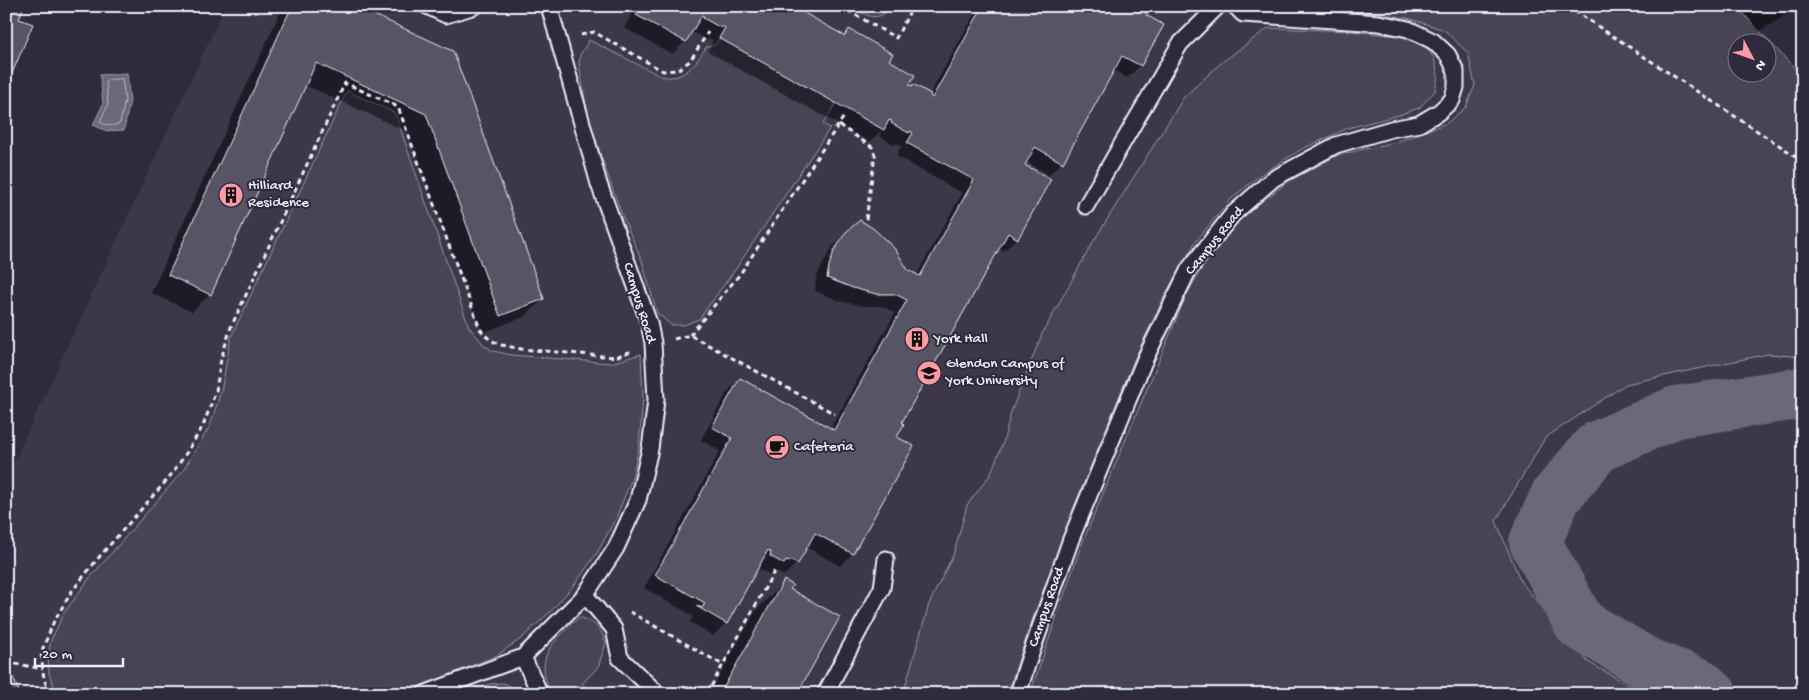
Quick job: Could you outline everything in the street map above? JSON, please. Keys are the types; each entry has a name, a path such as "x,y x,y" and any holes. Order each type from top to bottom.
{"lane":[{"path":"427,6 446,15 475,6"},
{"name":"Campus Road","path":"424,694 523,657 585,596 616,548 638,500 650,449 656,400 653,343 642,301 599,184 549,6"},
{"path":"1086,206 1180,44 1218,6"},
{"name":"Campus Road","path":"1018,694 1071,540 1145,359 1189,269 1233,214 1273,179 1336,145 1391,129 1419,124 1439,112 1452,100 1456,87 1456,71 1448,55 1433,41 1408,29 1379,23 1243,14 1235,6"},
{"path":"825,694 882,588 886,560"},
{"path":"585,596 614,629 620,658 658,694"},
{"path":"523,657 540,694"}],"path":[{"path":"840,6 896,38 913,6"},
{"path":"1567,6 1803,161"},
{"path":"558,41 594,32 663,71 677,70 690,61 708,32"},
{"path":"50,694 44,679 41,653 54,621 72,591 168,478 203,426 216,391 221,359 230,327 345,83 398,107 480,329 490,340 502,346 521,349 615,357 653,343 690,335 740,274 845,115"},
{"path":"839,124 872,147 875,156 866,220"},
{"path":"690,335 835,414"},
{"path":"707,694 776,568"},
{"path":"625,609 723,665"},
{"path":"6,662 43,669"}],"shaded area":[{"name":"Glendon Campus of York University","path":"225,6 1736,6 1761,32 1726,32 1726,82 1776,82 1776,48 1803,77 1803,694 6,694 6,479"},
{"path":"850,6 892,6 887,12 877,17 867,15"},
{"path":"1339,6 1736,6 1761,32 1726,32 1726,82 1776,82 1776,48 1803,77 1803,357 1768,354 1626,384 1545,438 1496,521 1521,582 1588,662 1629,685 1675,694 1030,694 1081,546 1186,296 1211,252 1245,214 1289,181 1338,155 1396,142 1447,123 1466,107 1475,85 1468,53 1444,30 1411,19"},
{"path":"1268,28 1351,31 1409,37 1426,47 1434,58 1438,75 1435,91 1419,108 1348,128 1302,149 1263,173 1231,199 1196,241 1166,293 1135,358 1075,505 1007,694 903,694 929,604 954,553 967,505 990,475 1003,443 1011,412 1042,334 1093,242 1184,97 1221,63"},
{"path":"719,38 836,103 823,124 830,128 735,270 699,319 684,325 671,325 657,313 642,261 622,215 600,154 587,111 579,64 580,55 589,40 661,76 669,77 682,74 688,70 698,60 706,47 715,45"},
{"path":"347,91 395,113 469,327 484,345 493,351 512,355 611,363 641,354 643,398 639,447 632,478 616,518 597,553 575,584 551,611 522,638 496,656 401,694 57,694 49,674 48,657 51,640 64,613 88,580 182,472 210,426 221,391 231,337"},
{"path":"579,617 597,626 606,643 598,667 582,684 594,694 551,694 546,681 545,659 554,643"},
{"path":"503,683 523,694 477,694 475,690 490,684"}],"water":[{"path":"127,73 130,101 124,130 107,131 93,125 103,104 100,75"}],"building":[{"path":"6,6 24,6 19,19 33,24 10,78 12,78 6,93"},
{"name":"Hilliard Residence","path":"292,6 355,6 453,51 544,299 500,316 426,114 316,63 211,295 168,275"},
{"name":"York Hall","path":"640,6 792,6 845,36 849,29 893,54 889,60 915,75 909,85 912,86 913,84 931,94 932,98 983,6 1150,6 1146,15 1164,25 1141,66 1122,56 1063,163 1035,147 1025,165 1051,179 1018,239 1008,233 902,422 904,424 897,437 914,446 853,554 815,533 798,564 790,560 784,564 770,556 771,552 768,550 727,624 696,606 702,608 705,603 655,575 732,438 712,427 740,378 834,430 907,300 895,294 876,294 853,288 827,278 834,251 846,232 860,220 874,229 895,249 908,270 920,276 974,180 907,143 913,133 910,131 909,133 889,120 884,130 719,38 725,28 722,26 721,28 703,18 704,16 702,15 686,42 636,15"},
{"path":"6,130 12,133 6,146"},
{"path":"784,580 793,585 790,589 840,617 797,694 724,694 721,692"},
{"path":"10,670 20,694 6,694 6,672"}],"waterway":[{"path":"1711,694 1698,683 1646,663 1580,624 1535,542 1556,496 1597,447 1676,412 1803,393"}],"place":[{"name":"Hilliard Residence","path":"231,195"},
{"name":"York Hall","path":"917,339"},
{"name":"Glendon Campus of York University","path":"929,373"},
{"name":"Cafeteria","path":"777,447"}]}
